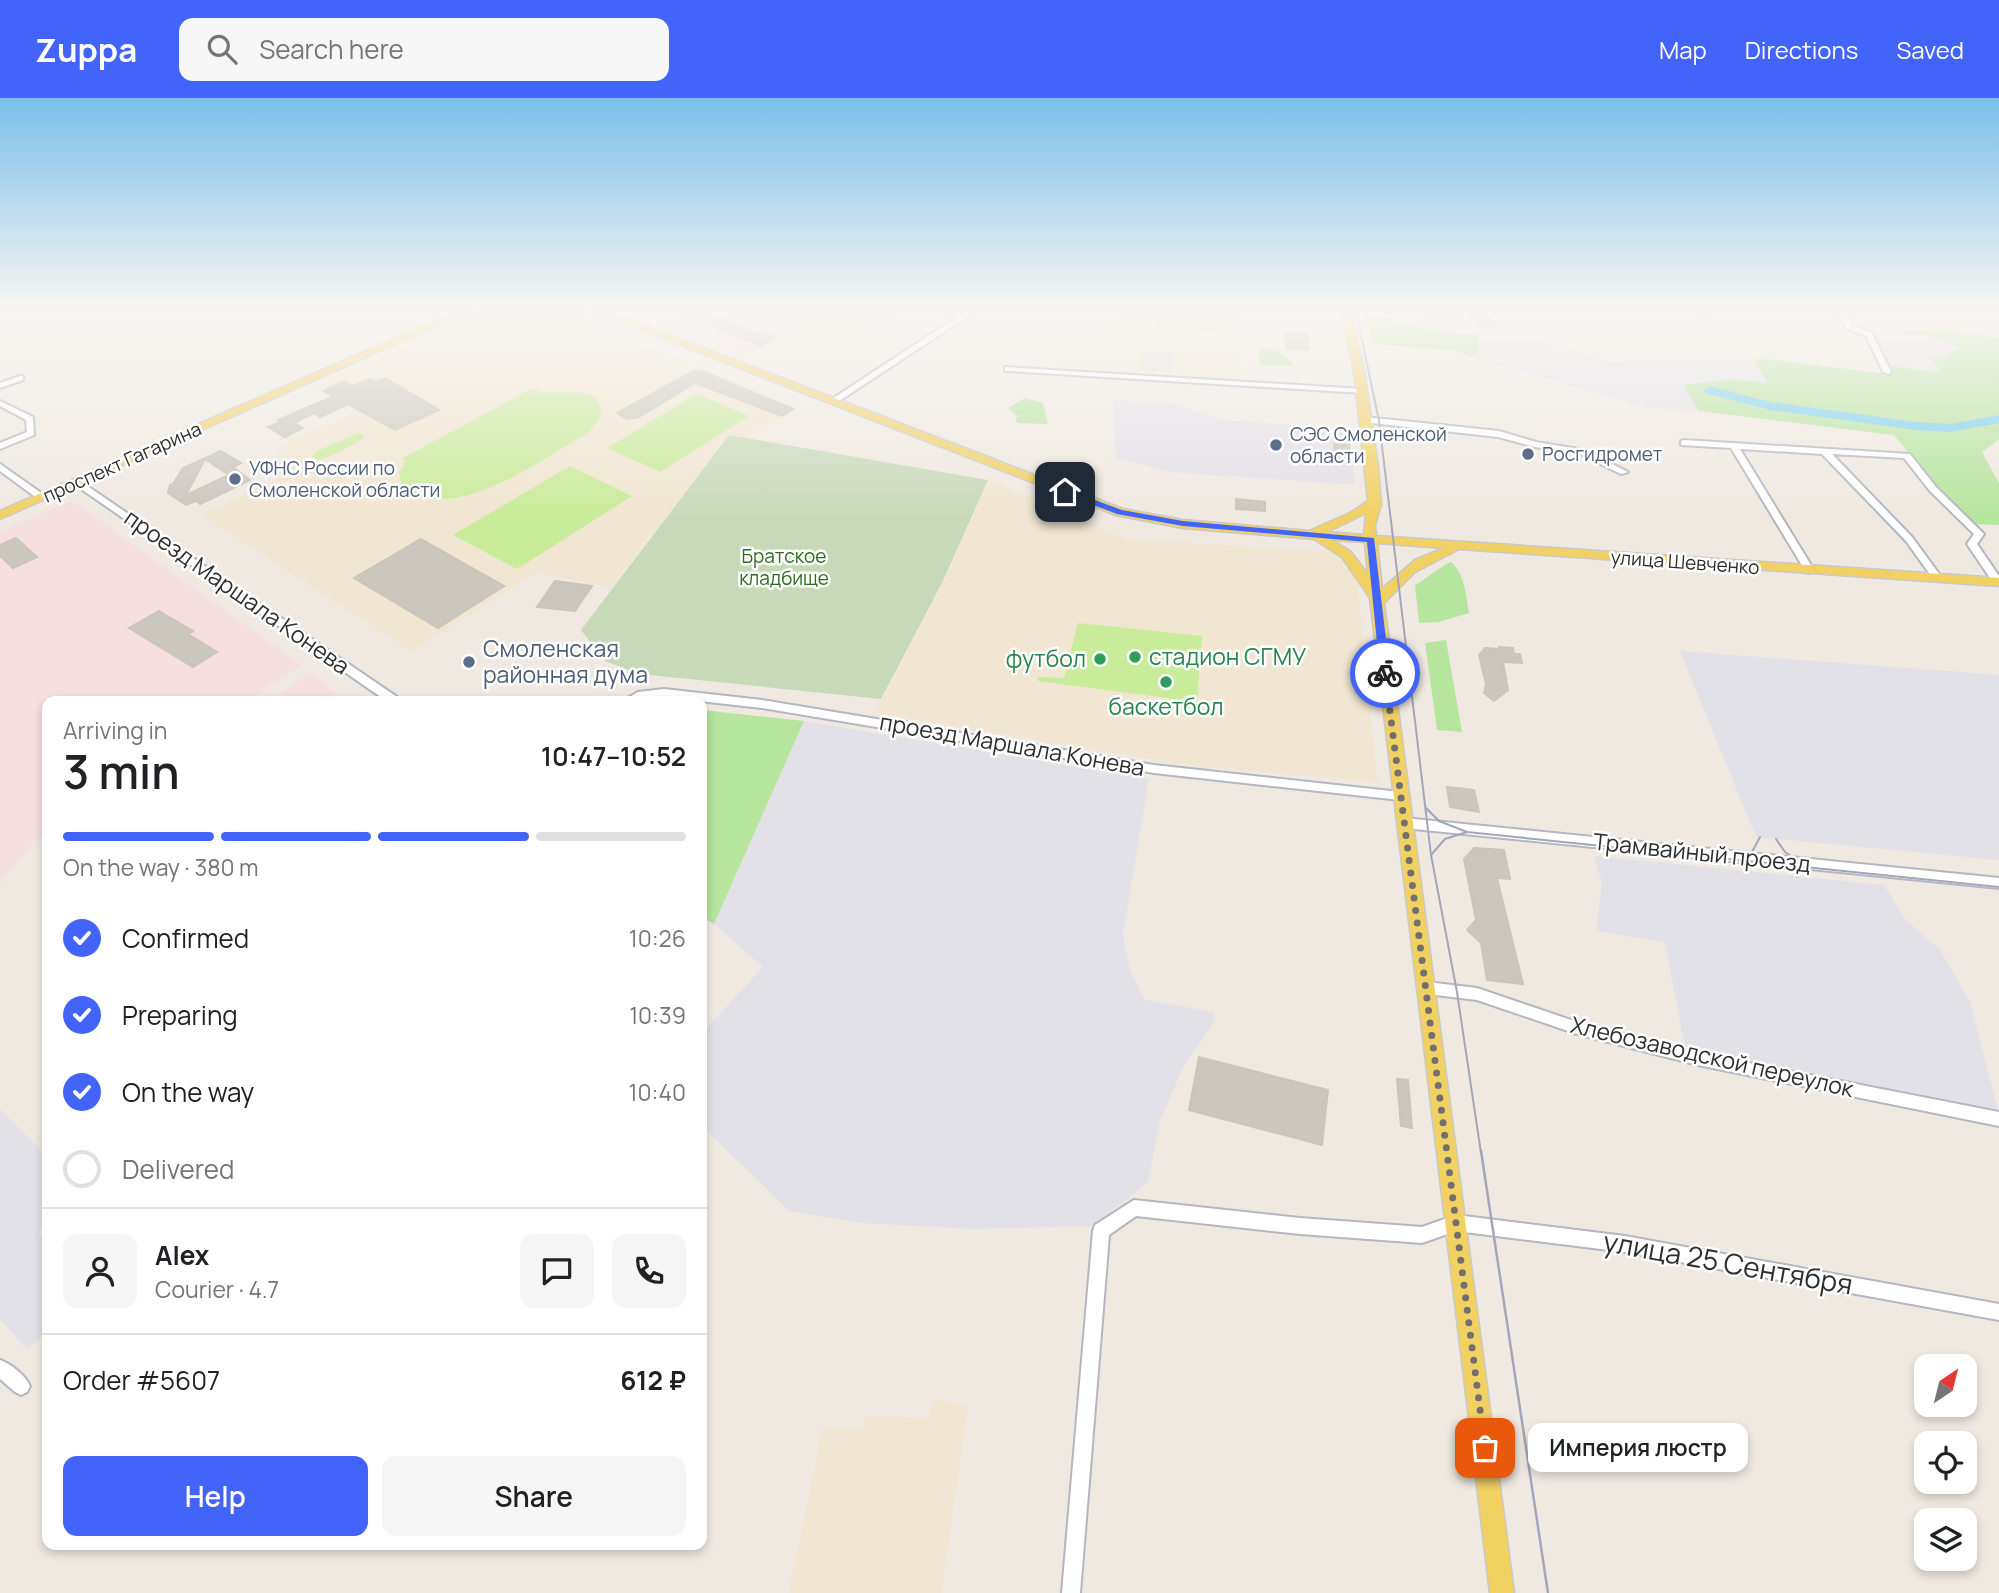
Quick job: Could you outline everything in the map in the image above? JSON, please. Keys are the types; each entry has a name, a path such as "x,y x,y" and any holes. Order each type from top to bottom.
{"main road":[{"name":"проспект Гагарина","path":"0,515 316,377"},
{"name":"улица Шевченко","path":"770,377 1120,512 1183,524 1462,547 1999,582"},
{"path":"1359,377 1374,502 1377,603 1502,1593"},
{"path":"1310,535 1354,516 1374,502"},
{"path":"1310,535 1331,544 1357,563 1377,603"},
{"path":"1377,603 1393,582 1422,561 1462,547"}],"street":[{"path":"833,401 870,377"},
{"path":"1133,377 1362,391"},
{"path":"0,386 20,379"},
{"path":"0,403 30,419 32,433 0,446"},
{"path":"1366,420 1499,434 1535,444 1582,452 1624,472"},
{"path":"1684,443 1907,456 1933,489 1979,534 1972,544 1999,582"},
{"path":"1734,446 1809,570"},
{"path":"1824,451 1909,539 1937,578"},
{"path":"0,467 41,497"},
{"name":"проезд Маршала Конева","path":"77,482 387,696"},
{"name":"проезд Маршала Конева","path":"640,696 664,693 691,696"},
{"name":"проезд Маршала Конева","path":"707,698 762,704 1154,769 1400,796"},
{"name":"Трамвайный проезд","path":"1404,824 1999,883"},
{"name":"Хлебозаводской переулок","path":"1427,988 1477,994 1577,1028 1698,1059 1999,1119"},
{"path":"1071,1593 1101,1231 1134,1208 1300,1226 1422,1235 1456,1223"},
{"name":"улица 25 Сентября","path":"1456,1223 1625,1244 1999,1311"},
{"path":"0,1368 21,1386"}],"shaded area":[{"path":"334,377 722,377 798,408 746,437 729,434 611,587 536,572 411,651 202,515 289,473 278,450 290,440 356,411 313,386"},
{"path":"1198,377 1242,377 1242,380"},
{"path":"1540,377 1764,377 1768,384 1732,379 1684,384 1699,411 1652,409"},
{"path":"1113,400 1175,404 1223,420 1349,429 1355,485 1171,472 1116,458"},
{"path":"989,480 1126,539 1338,553 1356,577 1377,782 1188,765 875,713 943,584"},
{"path":"72,501 301,665 254,696 42,696 42,836 0,883 0,532"},
{"path":"1680,651 1999,675 1999,860 1756,837"},
{"path":"310,674 340,696 276,696"},
{"path":"804,721 1149,779 1123,935 1130,971 1145,1000 1214,1012 1215,1021 1184,1065 1160,1121 1148,1182 1093,1226 972,1229 862,1223 789,1211 707,1131 707,1028 763,967 714,924"},
{"path":"1594,856 1884,885 1904,918 1940,950 1970,1002 1999,1115 1685,1049 1665,942 1596,931 1602,883"},
{"path":"0,1109 42,1151 42,1229 38,1233 42,1237 42,1336 27,1349 0,1319"},
{"path":"933,1399 968,1406 941,1593 789,1593 823,1428 863,1430 866,1415 929,1419"}],"green space":[{"path":"1763,377 1999,377 1999,439 1982,452 1999,483 1999,525 1968,524 1894,435 1699,411 1683,385 1732,379 1767,383"},
{"path":"531,389 587,394 596,397 602,411 588,433 523,471 473,494 448,499 425,498 403,489 399,473 406,461 401,459"},
{"path":"697,394 749,416 660,472 607,448"},
{"path":"1025,398 1043,403 1048,424 1017,423 1015,418 1018,417 1008,408"},
{"path":"358,433 364,436 363,439 329,457 318,460 312,457 317,451"},
{"name":"Братское кладбище","path":"729,435 988,480 942,583 881,699 640,674 605,661 581,630"},
{"path":"570,466 632,496 517,569 453,535"},
{"path":"1451,562 1462,579 1469,613 1439,622 1419,623 1415,585"},
{"name":"стадион СГМУ","path":"1078,623 1202,636 1197,702 1038,681 1038,677 1064,678"},
{"path":"1446,640 1462,732 1437,730 1425,643"},
{"path":"707,711 804,721 714,924 707,920"}],"building":[{"path":"683,377 715,377 793,409 782,416 695,383 639,417 627,419 617,413"},
{"path":"385,378 439,410 395,430 348,404 320,417 314,413 294,423 303,428 285,437 268,427 334,396 323,391 344,381 353,386 370,379 376,382"},
{"path":"1334,444 1349,445 1351,463 1335,462"},
{"name":"УФНС России по Смоленской области","path":"221,451 241,463 233,467 250,480 200,504 196,501 186,505 168,493 170,485 183,468","holes":["205,459 229,475 186,495"]},
{"path":"1236,499 1265,502 1265,511 1236,509"},
{"path":"16,538 37,557 13,568 0,556 0,545"},
{"path":"421,539 504,586 438,628 354,578"},
{"path":"555,581 592,586 575,611 537,607"},
{"path":"159,611 193,631 188,634 217,652 193,667 129,628"},
{"path":"1485,648 1513,648 1514,654 1520,654 1522,663 1503,662 1508,690 1494,701 1484,693 1486,684 1479,655"},
{"path":"1447,787 1474,790 1479,812 1450,807"},
{"path":"1474,848 1504,850 1510,879 1497,878 1523,984 1487,980 1481,943 1467,930 1476,920 1464,859"},
{"path":"1199,1057 1328,1090 1322,1145 1189,1110"},
{"path":"1397,1079 1408,1080 1412,1128 1401,1126"}],"waterway":[{"path":"1710,390 1770,406 1916,426 1950,428 1999,419"}],"tram line":[{"path":"1370,377 1379,421 1431,855"},
{"path":"1426,808 1439,821 1467,832"},
{"path":"1431,855 1445,839 1467,832"},
{"path":"1467,832 1999,887"},
{"path":"1740,855 1752,852 1760,837"},
{"path":"1776,839 1785,852 1804,864"},
{"path":"1431,855 1457,992 1481,1153"},
{"path":"1481,1151 1548,1593"}],"way so far":[{"path":"1385,673 1485,1448"}],"place":[{"name":"СЭС Смоленской области","path":"1276,445"},
{"name":"Росгидромет","path":"1528,454"},
{"name":"УФНС России по Смоленской области","path":"235,479"},
{"name":"стадион СГМУ","path":"1135,657"},
{"name":"футбол","path":"1100,659"},
{"name":"Смоленская районная дума","path":"469,662"},
{"name":"баскетбол","path":"1166,682"},
{"name":"Империя люстр","path":"1485,1448"}],"route":[{"path":"1065,492 1120,512 1183,524 1371,540 1385,673"}]}
